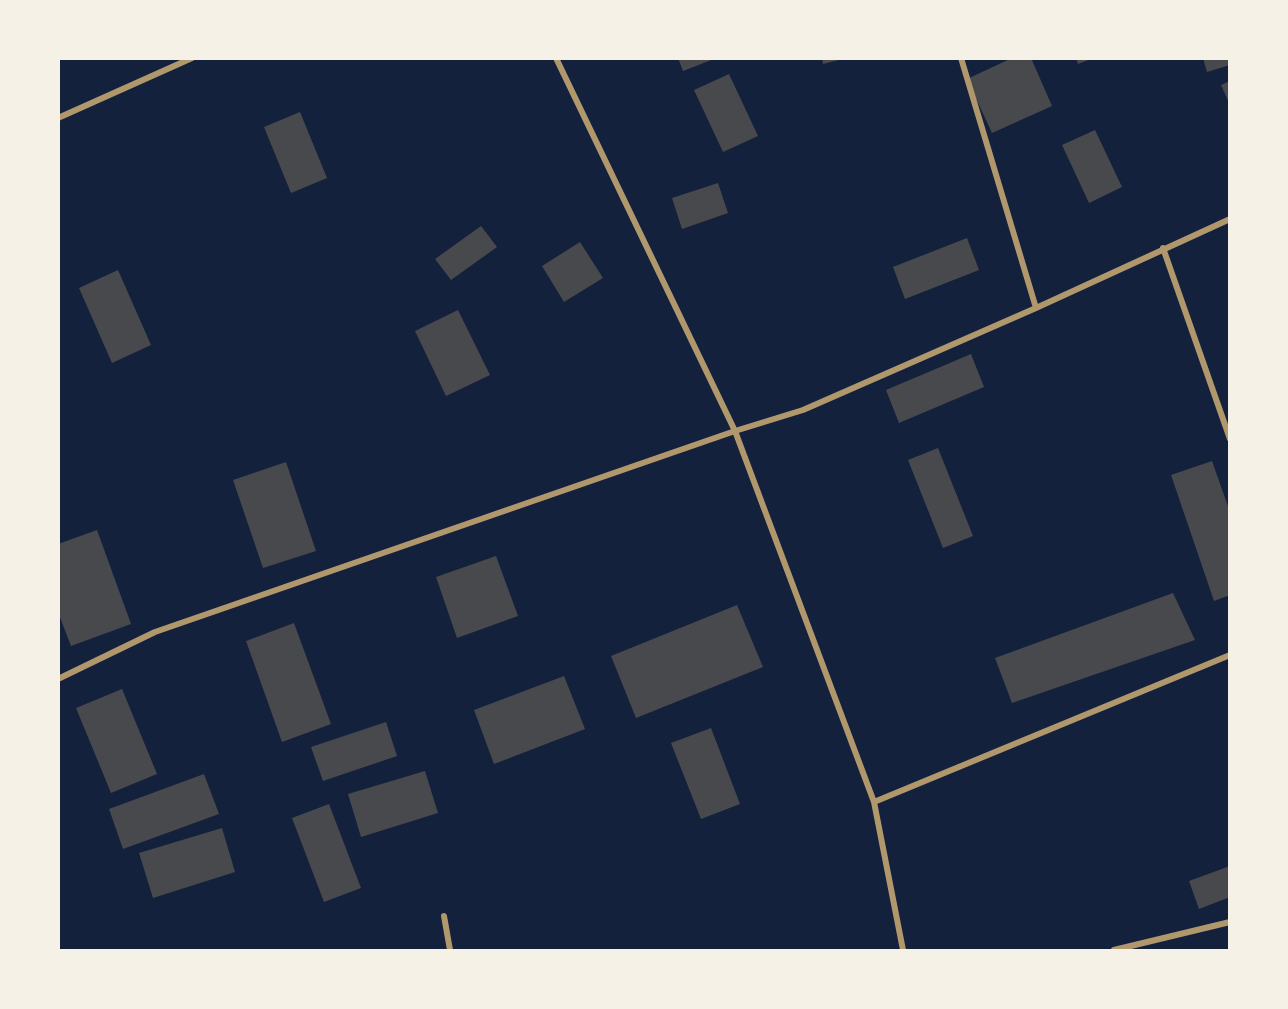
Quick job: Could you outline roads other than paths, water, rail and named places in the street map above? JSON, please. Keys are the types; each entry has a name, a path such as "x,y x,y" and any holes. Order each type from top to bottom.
{"street":[{"path":"58,118 192,58"},
{"path":"556,58 735,431 874,802 903,951"},
{"path":"961,58 1036,308"},
{"path":"58,679 155,632 735,431 803,411 1230,219"},
{"path":"1163,248 1230,439"},
{"path":"874,802 1230,655"},
{"path":"444,916 450,951"},
{"path":"1114,951 1230,922"}]}
